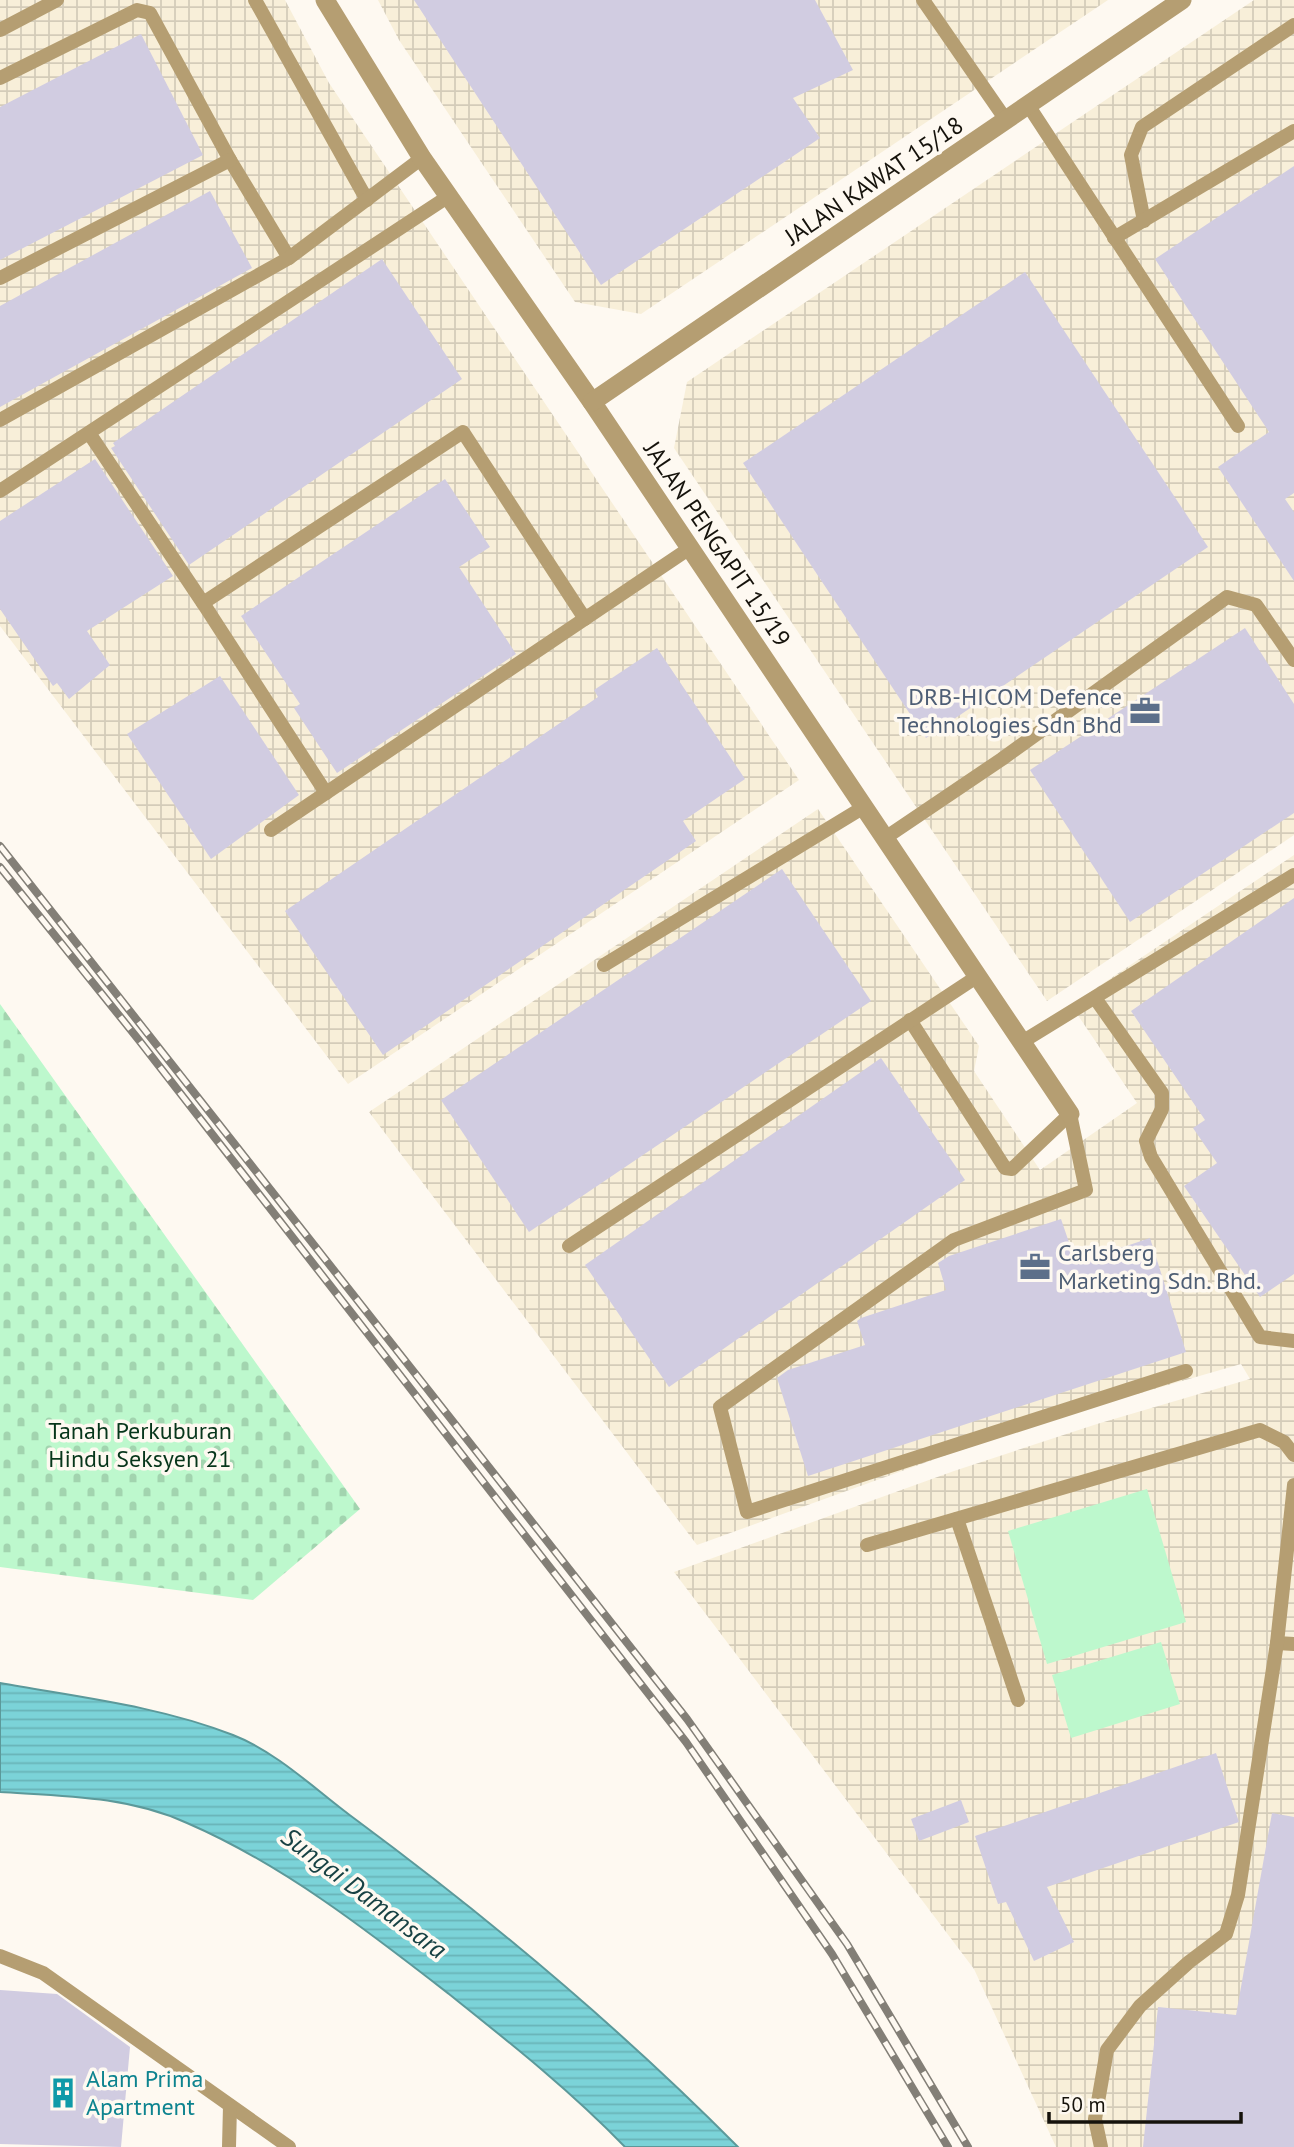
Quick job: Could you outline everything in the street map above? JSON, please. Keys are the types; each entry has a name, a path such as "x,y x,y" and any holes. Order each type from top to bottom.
{"street":[{"name":"JALAN PENGAPIT 15/19","path":"325,0 422,158 592,402 1070,1114"},
{"name":"JALAN KAWAT 15/18","path":"592,402 1182,0"}],"lane":[{"path":"0,30 57,0"},
{"path":"255,0 366,200"},
{"path":"923,0 1006,120"},
{"path":"0,78 137,10 150,13 230,160 289,258"},
{"path":"1144,221 1131,155 1134,141 1142,127 1294,25"},
{"path":"1028,106 1238,426"},
{"path":"1114,238 1294,131"},
{"path":"0,420 289,258 422,158"},
{"path":"0,278 230,160"},
{"path":"0,491 449,196"},
{"path":"203,603 463,432 585,619"},
{"path":"89,433 326,793"},
{"path":"271,830 690,548"},
{"path":"885,838 1002,759 1227,597 1256,605 1294,660"},
{"path":"604,965 864,807"},
{"path":"1022,1042 1294,875"},
{"path":"569,1246 978,976"},
{"path":"1095,998 1162,1093 1162,1109 1146,1141 1152,1157 1260,1337 1294,1341"},
{"path":"910,1020 1005,1168 1012,1169 1070,1114"},
{"path":"1070,1114 1086,1190 954,1240 720,1406 747,1512 1186,1371"},
{"path":"867,1545 1260,1430 1284,1443 1294,1455"},
{"path":"1101,2147 1095,2119 1107,2050 1140,2006 1189,1962 1226,1934 1238,1895 1277,1643 1294,1485"},
{"path":"957,1519 1018,1700"},
{"path":"1277,1643 1294,1644"},
{"path":"0,1956 43,1973 289,2147"},
{"path":"229,2147 230,2106"}],"shaded area":[{"path":"0,0 285,0 329,83 799,780 348,1084 0,626"},
{"path":"378,0 1108,0 641,314 575,302 399,40"},
{"path":"1254,0 1294,0 1294,835 1047,1001 674,448 687,382"},
{"path":"818,809 979,1046 974,1071 1040,1170 1137,1103 1071,1005 1294,855 1294,2147 1056,2147 974,1969 674,1572 954,1471 1097,1424 1250,1379 1241,1364 1092,1407 949,1454 697,1545 369,1112"}],"green space":[{"name":"Tanah Perkuburan Hindu Seksyen 21","path":"0,1004 360,1509 253,1600 0,1567"},
{"path":"1147,1489 1186,1622 1047,1664 1008,1531"},
{"path":"1161,1642 1180,1704 1071,1738 1052,1675"}],"water":[{"name":"Sungai Damansara","path":"0,1683 118,1703 176,1717 233,1735 265,1751 455,1896 553,1976 601,2017 738,2147 625,2147 539,2068 387,1946 323,1900 257,1858 187,1823 165,1814 119,1802 0,1792"}],"building":[{"path":"414,0 815,0 853,70 793,98 820,138 601,285"},
{"path":"141,34 203,155 0,260 0,107"},
{"path":"1294,166 1294,493 1285,499 1294,512 1294,581 1218,467 1269,432 1155,259"},
{"path":"210,191 252,268 0,407 0,306"},
{"path":"382,259 462,379 189,565 111,448 115,446 113,443"},
{"path":"1025,272 1208,547 926,738 743,463"},
{"path":"95,459 173,576 87,631 110,665 69,699 57,683 53,686 0,609 0,521"},
{"path":"445,479 490,547 459,567 516,654 337,773 294,708 300,704 241,616"},
{"path":"1245,628 1294,704 1294,813 1130,922 1030,770"},
{"path":"657,648 745,779 683,821 696,841 383,1055 285,911 598,697 594,690"},
{"path":"220,676 299,795 211,859 127,734"},
{"path":"782,869 871,1001 529,1232 441,1100"},
{"path":"1294,898 1294,1274 1260,1297 1184,1186 1217,1163 1193,1128 1205,1120 1131,1011"},
{"path":"881,1058 965,1180 669,1387 585,1265"},
{"path":"1061,1219 1076,1263 1150,1238 1186,1352 808,1476 777,1378 788,1370 865,1345 857,1321 861,1318 946,1290 938,1263 949,1256"},
{"path":"1216,1753 1239,1822 1047,1887 1074,1942 1034,1961 1006,1902 998,1904 975,1836"},
{"path":"961,1800 969,1822 919,1841 911,1819"},
{"path":"1272,1813 1294,1817 1294,2147 1143,2147 1158,2007 1236,2015"},
{"name":"Alam Prima Apartment","path":"0,1990 57,1994 130,2047 121,2147 0,2144"}],"railway":[{"path":"0,846 687,1719 847,1944 968,2147"},
{"path":"0,867 138,1039 686,1742 832,1954 948,2147"}],"place":[{"name":"DRB-HICOM Defence Technologies Sdn Bhd","path":"1145,711"},
{"name":"Carlsberg Marketing Sdn. Bhd.","path":"1035,1267"},
{"name":"Alam Prima Apartment","path":"63,2093"}]}
